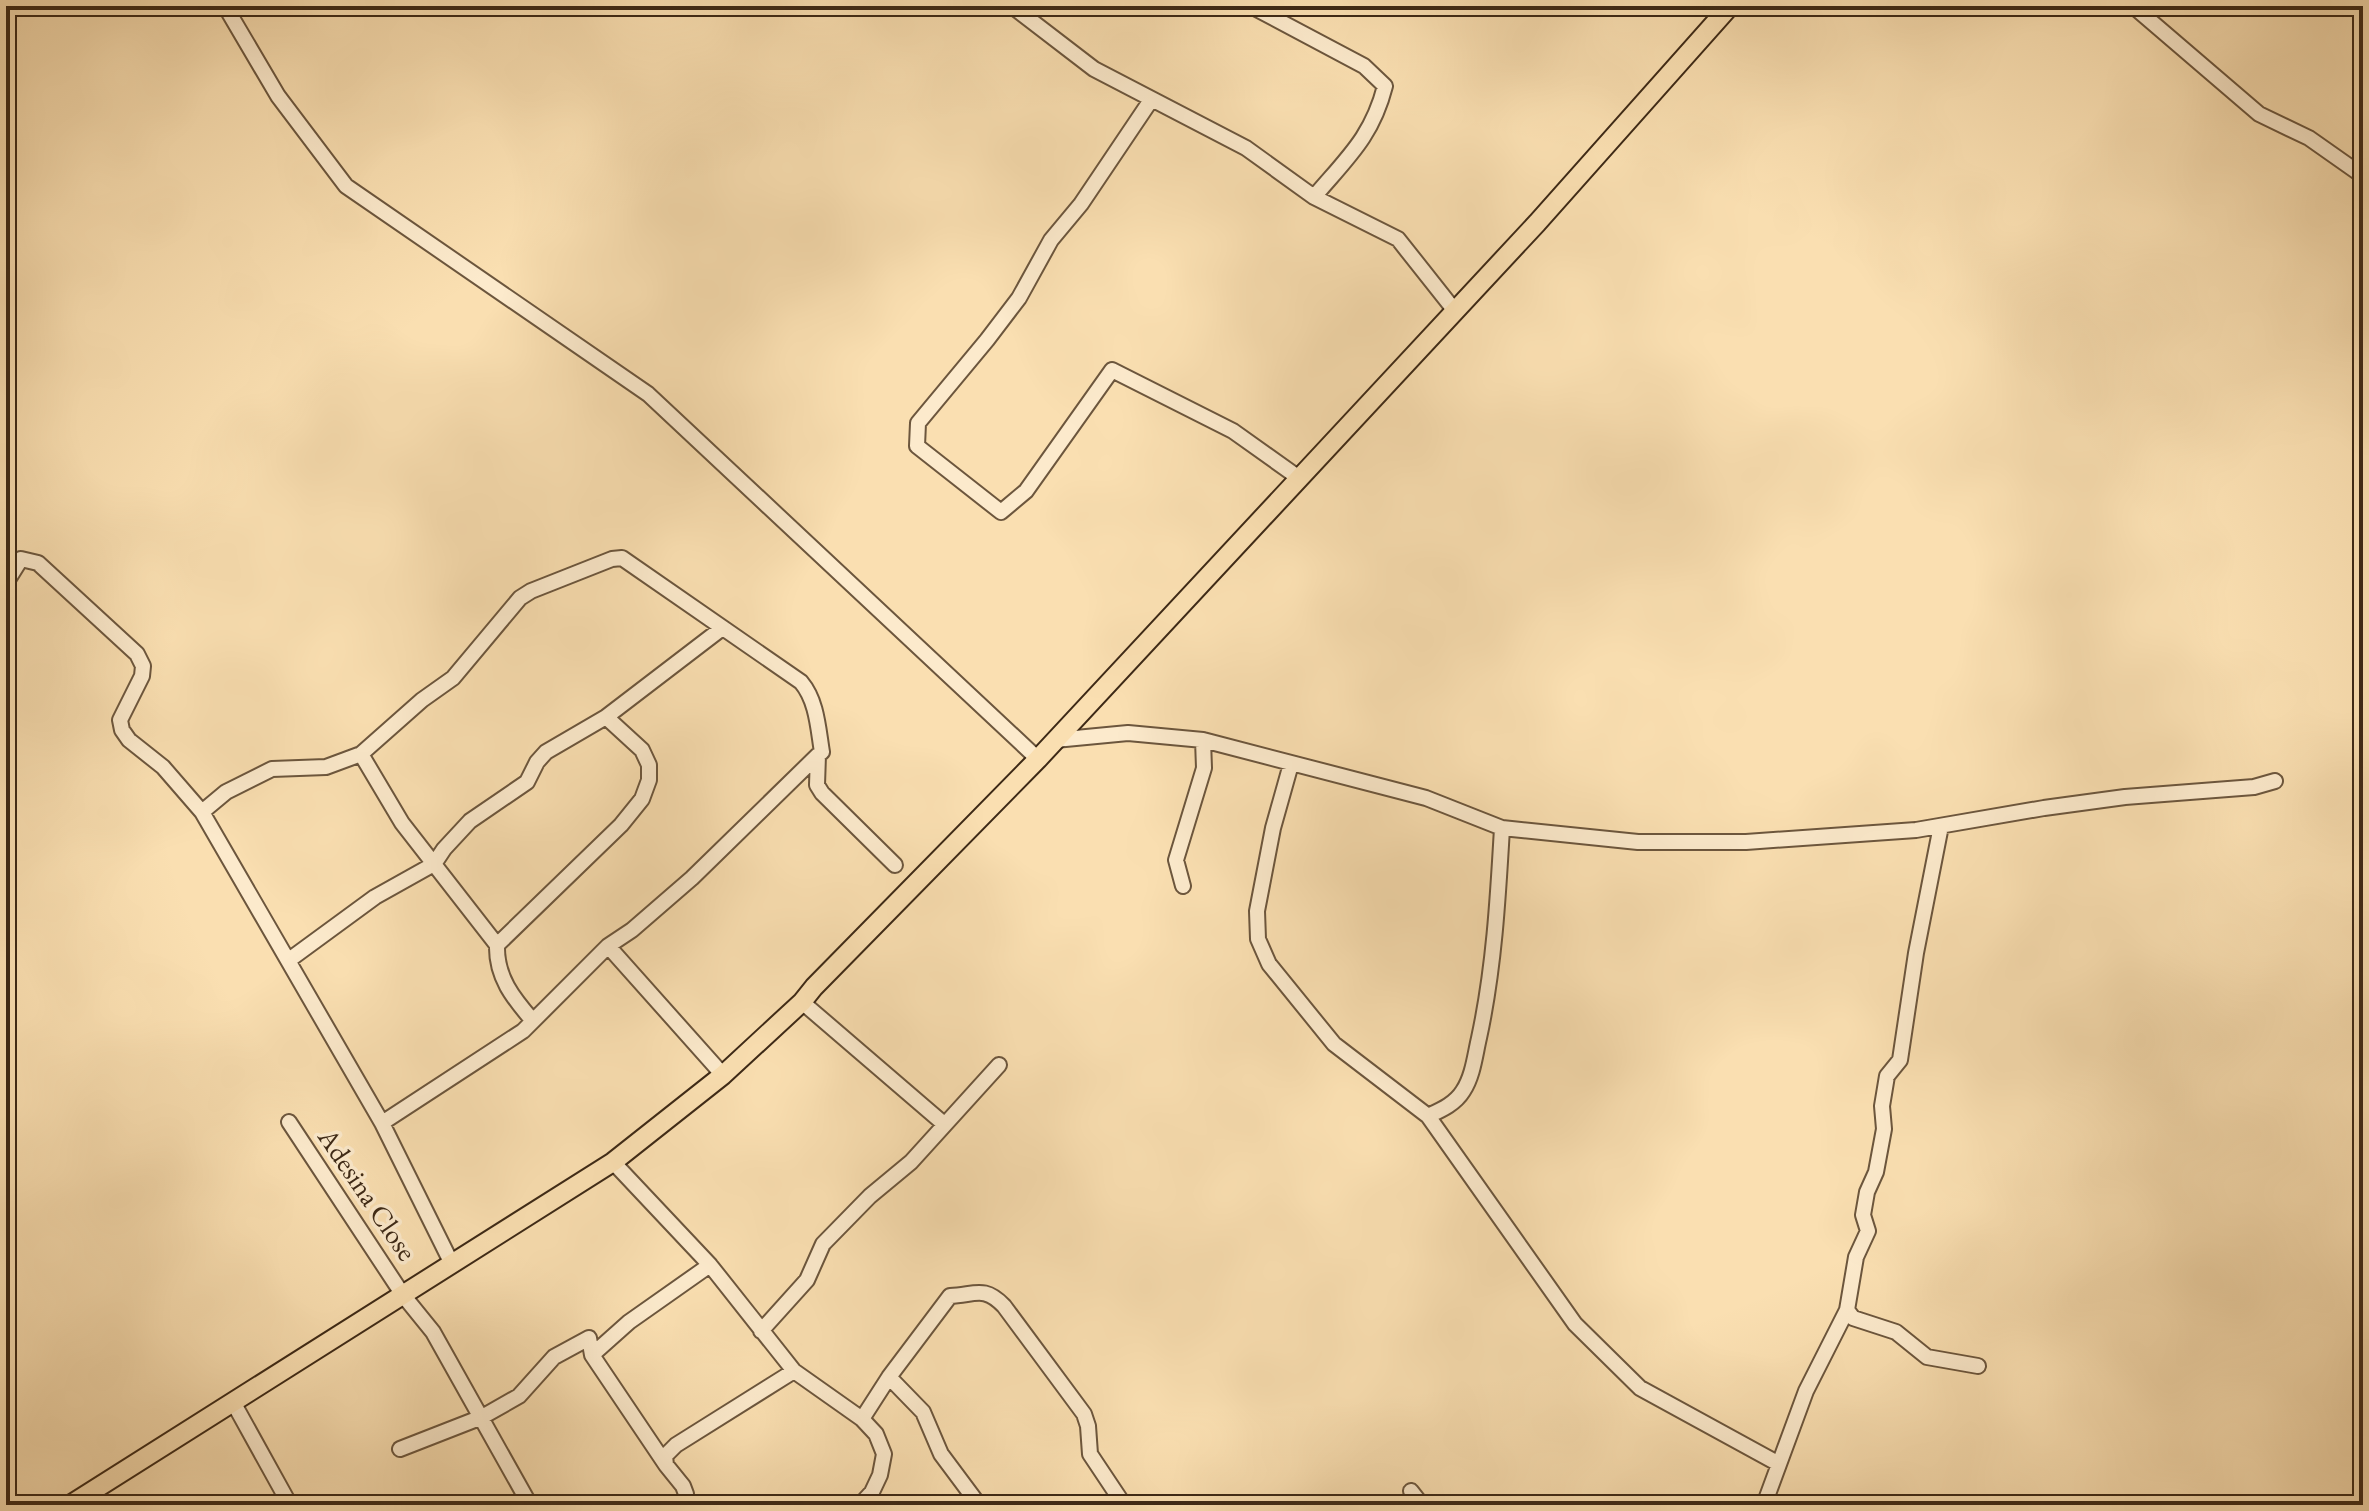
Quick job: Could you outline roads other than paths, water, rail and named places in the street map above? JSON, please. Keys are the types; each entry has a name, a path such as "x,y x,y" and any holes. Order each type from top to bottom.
{"main road":[{"path":"70,1505 613,1162 723,1075 802,1002 1038,759 1455,311 1723,9"}],"street":[{"path":"225,6 278,96 346,186 648,394 1038,759"},
{"path":"1012,6 1094,69 1246,148 1314,197 1398,239 1455,311"},
{"path":"1251,6 1364,66 1385,86 1379,110 1367,134 1314,197"},
{"path":"2133,6 2259,114 2309,138 2363,176"},
{"path":"1151,100 1081,204 1051,240 1019,298 918,423 917,446 1001,512 1026,491 1112,370 1233,431 1299,478"},
{"path":"202,812 226,792 272,769 326,767 361,754 422,700 453,678 520,598 612,559 622,558 631,562 721,629 801,682 809,692 822,752 692,878 632,930 608,946 523,1031 382,1123"},
{"path":"6,583 21,559 38,563 137,654 143,666 142,676 120,720 122,730 129,740 163,767 202,812 382,1123 451,1262"},
{"path":"289,960 375,897 434,864 470,821 527,782 546,752 606,717 721,629"},
{"path":"497,945 621,825 642,799 649,780 649,765 642,750 606,717"},
{"path":"1055,740 1128,733 1203,740 1426,798 1502,828 1638,842 1746,842 1916,830 2098,801 2254,787 2275,781"},
{"path":"1183,886 1176,860 1204,768 1203,740"},
{"path":"361,754 402,823 497,945 496,961 500,975 533,1021"},
{"path":"818,755 817,785 822,793 895,865"},
{"path":"1291,764 1273,828 1257,911 1258,939 1269,964 1334,1044 1428,1116 1575,1324 1640,1388 1779,1464"},
{"path":"1764,1505 1806,1391 1847,1310 1856,1257 1868,1231 1863,1215 1867,1192 1876,1172 1884,1129 1882,1106 1887,1076 1900,1060 1916,953 1941,826"},
{"path":"1428,1116 1448,1106 1463,1091 1473,1066 1484,1016 1491,959 1502,828"},
{"path":"608,946 723,1075"},
{"path":"802,1002 944,1124"},
{"path":"761,1331 807,1280 823,1244 870,1196 911,1162 999,1065"},
{"name":"Adesina Close","path":"289,1122 403,1295 433,1332 530,1505"},
{"path":"613,1162 710,1265 794,1371 862,1419 876,1434 884,1454 880,1475 872,1492 860,1505"},
{"path":"592,1355 629,1322 710,1265"},
{"path":"862,1419 889,1377 950,1296 968,1295 975,1291 995,1296 1084,1414 1090,1454 1124,1505"},
{"path":"1847,1310 1853,1318 1896,1332 1927,1357 1978,1366"},
{"path":"400,1449 482,1417 519,1396 554,1357 589,1338 592,1355 683,1486 686,1494 684,1501 678,1505"},
{"path":"666,1465 665,1456 676,1445 794,1371"},
{"path":"889,1377 923,1412 941,1454 979,1505"},
{"path":"233,1402 290,1505"},
{"path":"1411,1491 1422,1505"}]}
